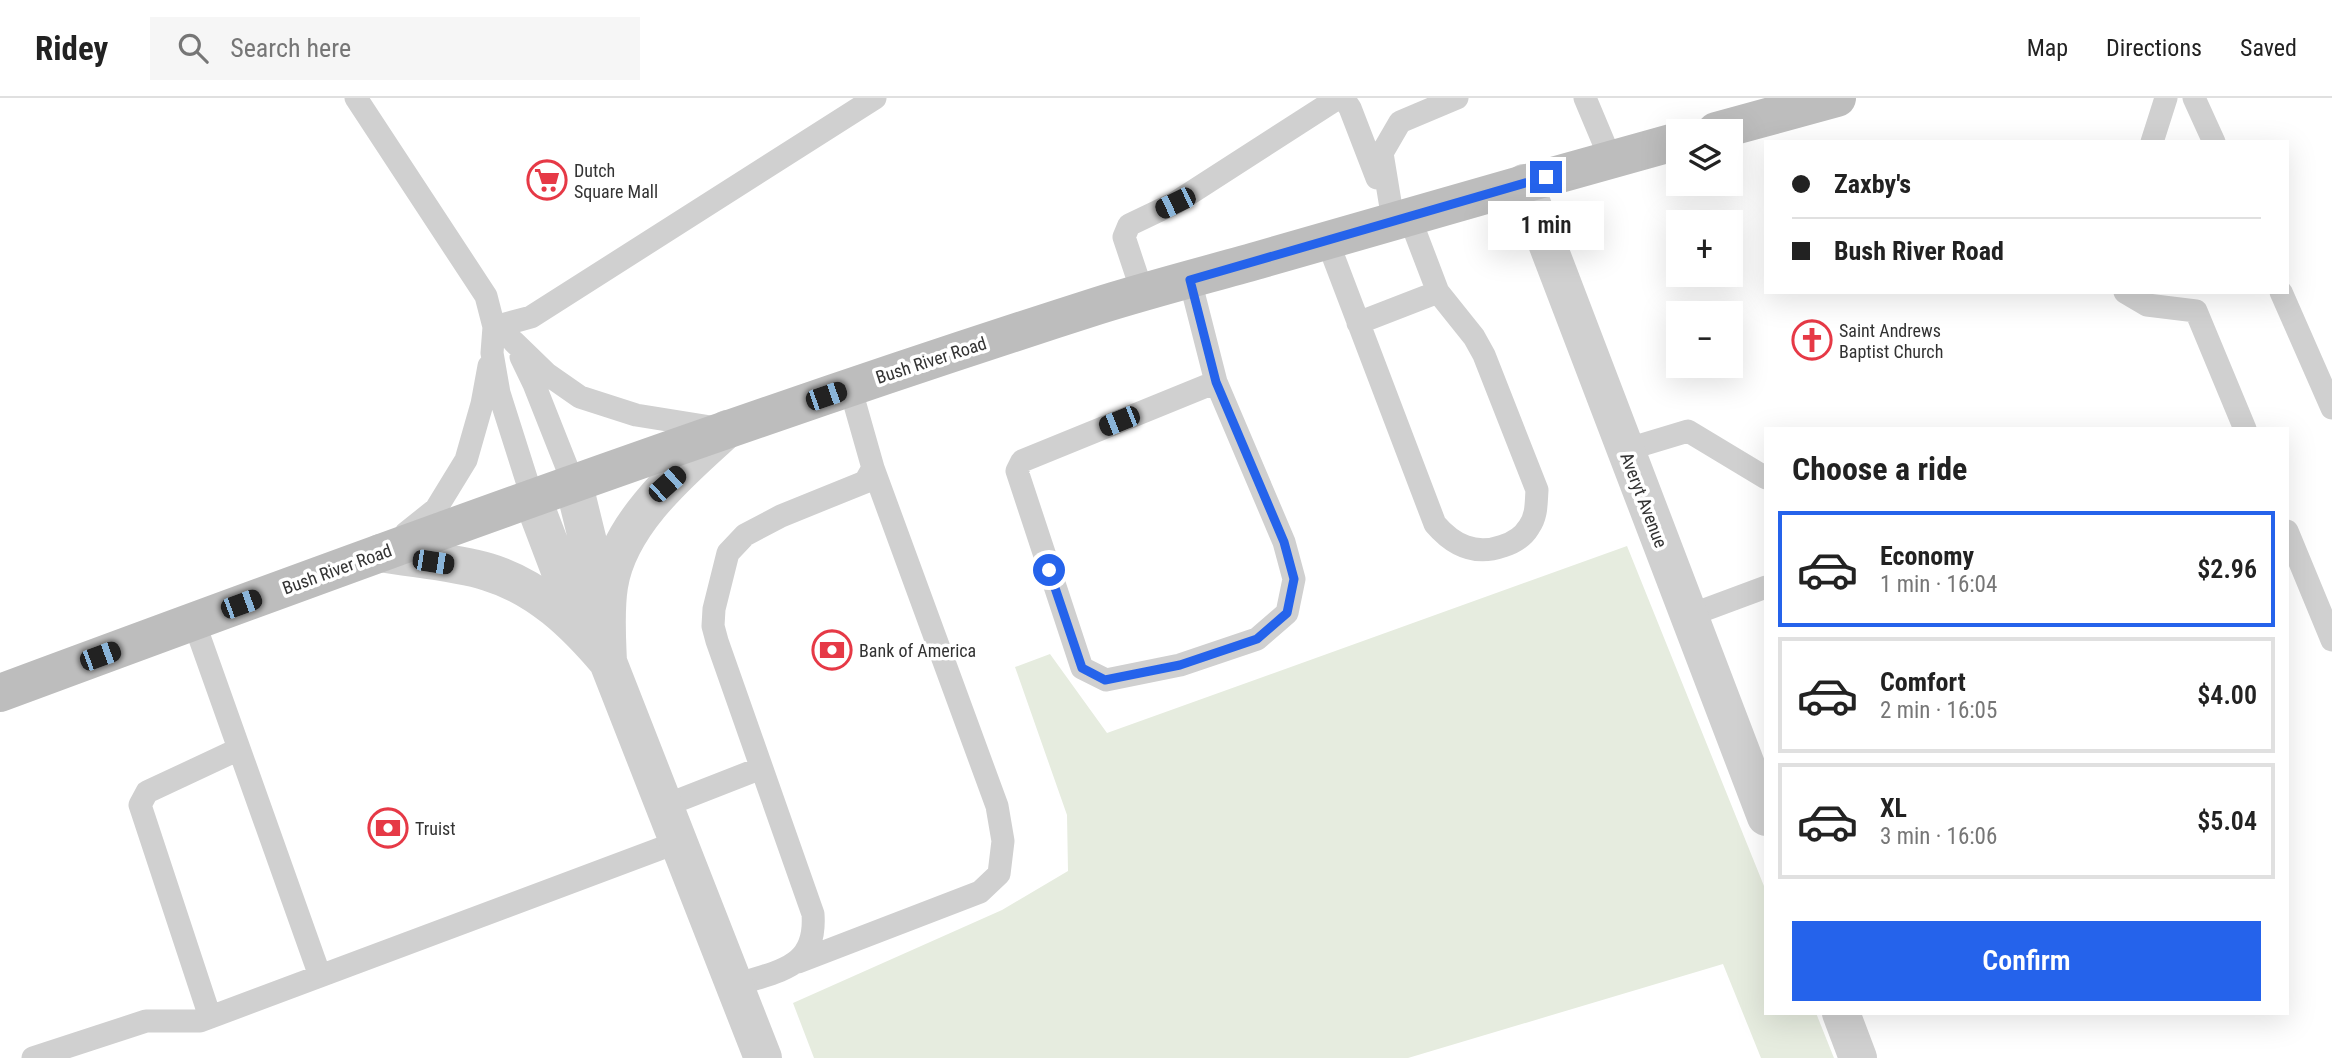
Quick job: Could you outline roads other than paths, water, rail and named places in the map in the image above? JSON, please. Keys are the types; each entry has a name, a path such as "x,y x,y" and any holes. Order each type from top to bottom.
{"main road":[{"path":"1743,123 1826,99"},
{"name":"Bush River Road","path":"0,693 380,553 850,387 1143,293 1666,144"}],"street":[{"name":"Averyt Avenue","path":"1524,183 1764,812"},
{"path":"595,624 621,550 643,514 667,484 727,429"},
{"path":"574,485 595,624"},
{"path":"533,500 595,624 762,1058"},
{"path":"380,553 486,571 517,583 556,608 595,624"},
{"path":"1842,1015 1858,1058"}],"lane":[{"path":"356,98 486,296 494,327 482,404 466,460 436,509 380,553"},
{"path":"494,327 531,317 875,98"},
{"path":"1143,293 1124,237 1129,225 1175,203 1338,98"},
{"path":"1327,240 1435,524 1445,535 1476,551 1494,549 1514,542 1529,528 1536,513 1537,490 1484,355 1474,337 1438,292 1343,98"},
{"path":"1401,218 1382,153 1400,122 1457,98"},
{"path":"1585,98 1611,160"},
{"path":"2153,140 2166,98"},
{"path":"2194,98 2213,140"},
{"path":"1190,280 1216,382 1284,542 1294,579 1287,613 1257,639 1180,665 1105,680 1082,668 1017,471 1022,461 1216,382"},
{"path":"1358,323 1438,292"},
{"path":"2128,294 2147,305 2196,311 2244,427"},
{"path":"2282,294 2332,408"},
{"path":"494,327 547,374 580,397 636,415 727,429"},
{"path":"514,342 534,384 574,485"},
{"path":"492,353 499,393 533,500"},
{"path":"734,986 980,892 999,874 1003,841 997,806 873,468 850,387"},
{"path":"1625,450 1688,431 1764,477"},
{"path":"798,962 809,949 814,933 813,914 722,656 713,626 714,609 728,553 745,536 781,516 865,482 873,468"},
{"path":"2289,536 2332,640"},
{"path":"1689,617 1764,588"},
{"path":"194,621 320,976"},
{"path":"210,1017 139,805 146,792 239,749"},
{"path":"664,806 761,768"},
{"path":"33,1058 146,1021 200,1021 678,842"}],"place":[{"name":"Dutch Square Mall","path":"547,180"},
{"name":"Saint Andrews Baptist Church","path":"1812,340"},
{"name":"Bank of America","path":"832,650"},
{"name":"Truist","path":"388,828"}]}
